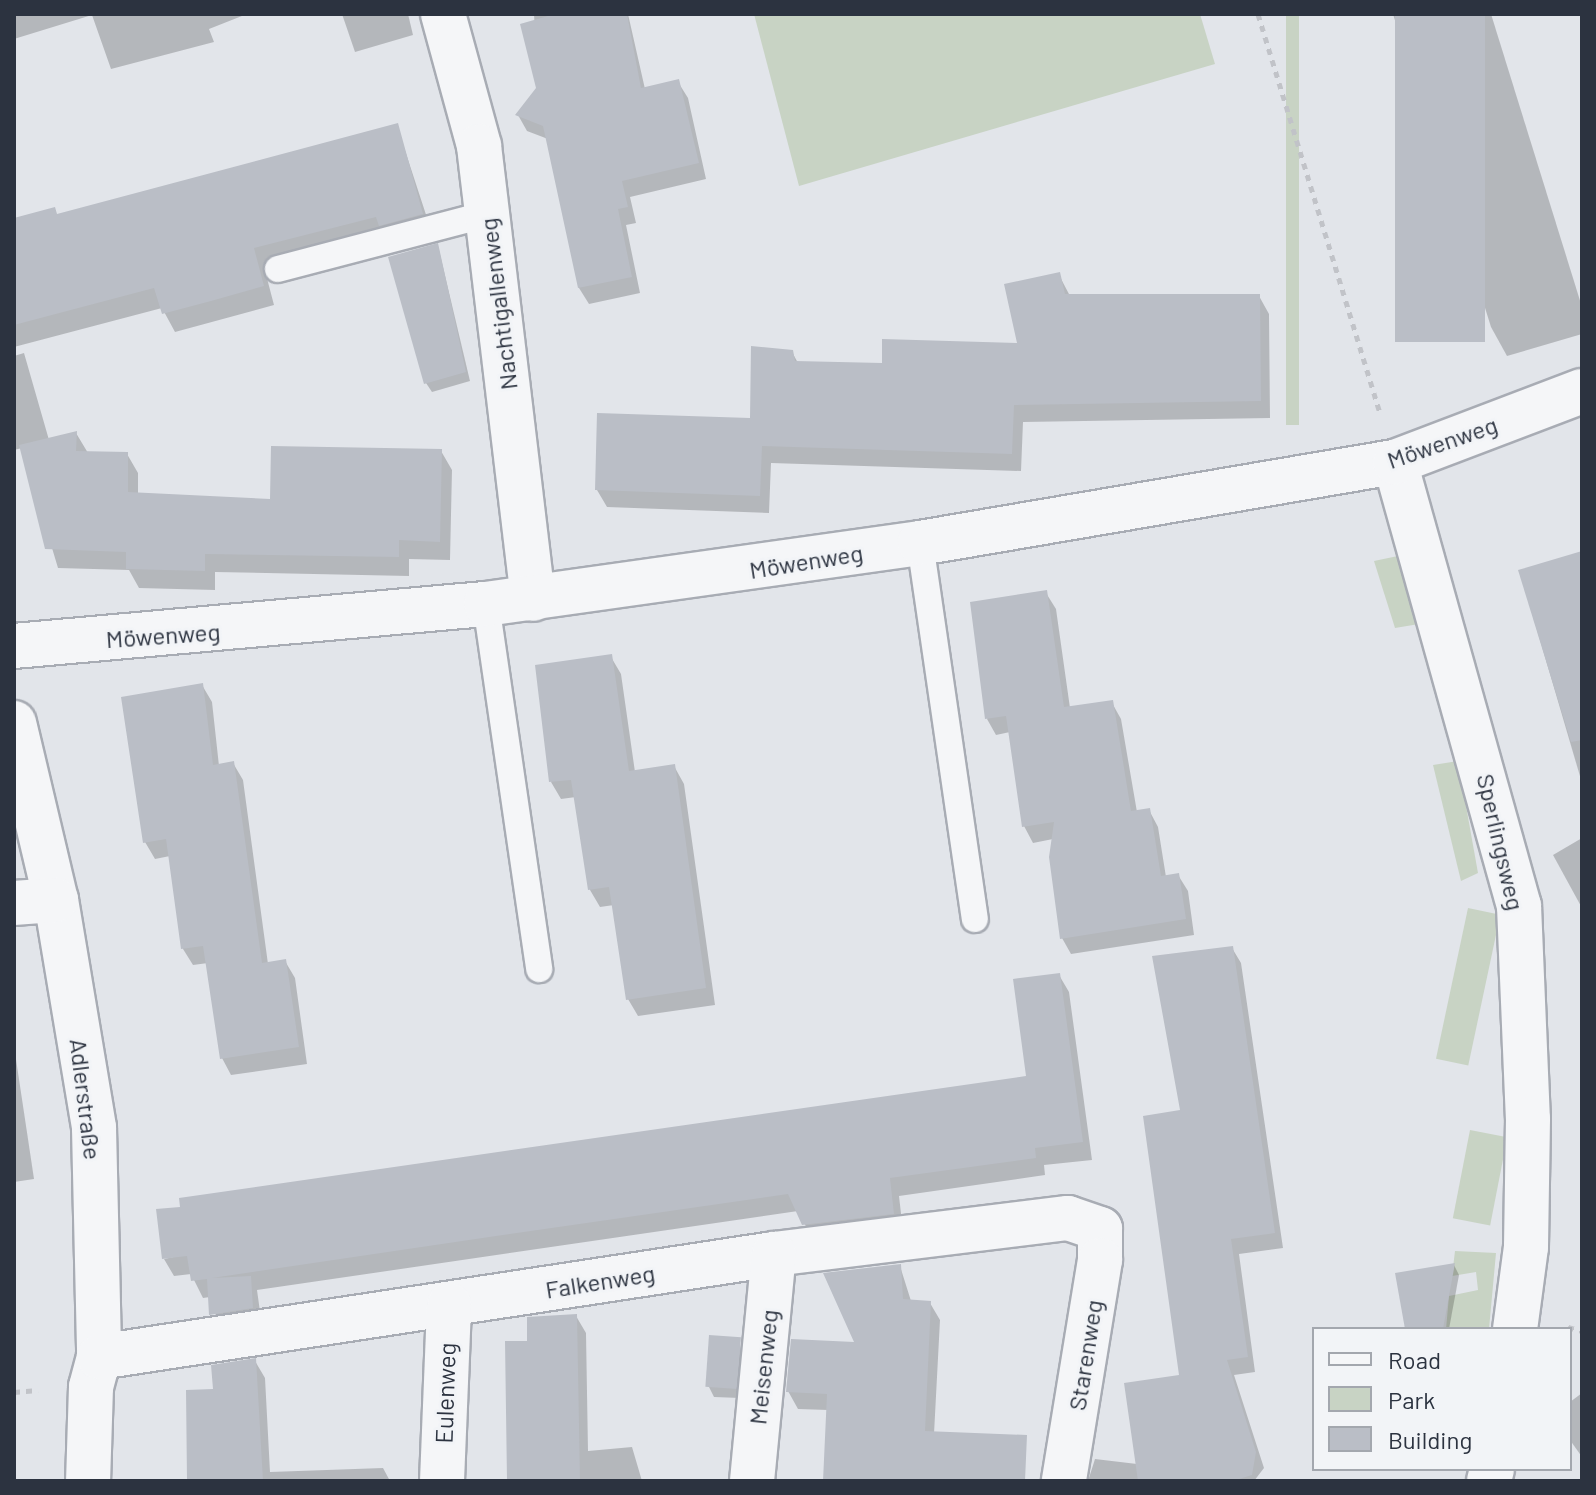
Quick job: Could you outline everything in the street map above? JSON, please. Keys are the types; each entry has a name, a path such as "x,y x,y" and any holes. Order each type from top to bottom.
{"street":[{"name":"Nachtigallenweg","path":"443,14 479,146 533,599"},
{"name":"Möwenweg","path":"14,646 533,599 920,543 1395,462 1582,391"},
{"name":"Sperlingsweg","path":"1395,462 1519,906 1528,1119 1526,1247 1515,1327"},
{"name":"Adlerstraße","path":"14,723 35,902 94,1128 99,1357 91,1387 88,1481"},
{"name":"Falkenweg","path":"99,1357 774,1254 1068,1218 1100,1229"},
{"name":"Starenweg","path":"1064,1481 1100,1229"},
{"name":"Meisenweg","path":"752,1481 774,1254"},
{"name":"Eulenweg","path":"442,1481 449,1305"}],"lane":[{"path":"278,269 487,214"},
{"path":"920,543 975,919"},
{"path":"486,604 539,969"}],"path":[{"path":"1258,14 1395,462"}],"green space":[{"path":"754,14 1200,14 1215,64 799,186"},
{"path":"1286,14 1299,14 1299,425 1286,425"},
{"path":"1417,552 1437,621 1395,628 1374,561"},
{"path":"1458,761 1478,873 1461,881 1433,765"},
{"path":"1468,908 1500,915 1468,1065 1436,1059"},
{"path":"1470,1130 1507,1137 1490,1226 1453,1218"},
{"path":"1455,1251 1496,1253 1489,1327 1446,1327 1449,1296 1478,1290 1476,1272 1452,1276"}],"building":[{"path":"555,14 627,14 641,88 679,79 699,163 622,181 628,207 618,209 632,277 578,288 543,126 515,115 536,88 520,24"},
{"path":"1395,14 1485,14 1485,342 1395,342"},
{"path":"398,123 423,214 379,226 376,217 254,248 264,286 211,301 162,314 154,288 14,325 14,218 55,207 57,214"},
{"path":"438,243 466,372 424,384 388,257"},
{"path":"1060,272 1065,294 1260,294 1261,401 1014,405 1012,454 762,446 760,496 595,490 597,413 750,418 751,346 793,350 795,361 882,363 882,339 1017,343 1004,284"},
{"path":"77,431 76,451 128,452 128,492 270,499 271,446 442,449 440,542 399,540 399,557 205,554 205,571 126,569 126,552 45,549 19,445"},
{"path":"1582,551 1582,740 1571,742 1518,570"},
{"path":"1047,590 1064,707 1113,700 1131,811 1150,808 1161,876 1179,873 1186,919 1060,939 1049,857 1054,822 1022,827 1006,716 985,719 970,602"},
{"path":"612,654 629,771 675,764 706,988 626,1000 609,887 588,890 571,780 549,782 535,665"},
{"path":"203,683 213,765 234,761 262,963 286,959 299,1047 220,1059 203,946 181,949 166,839 143,843 121,697"},
{"path":"1233,946 1275,1233 1231,1239 1248,1357 1227,1360 1256,1452 1252,1475 1233,1481 1138,1481 1124,1383 1179,1375 1143,1116 1180,1110 1152,956"},
{"path":"1060,973 1083,1142 1035,1148 1036,1158 890,1178 894,1214 802,1225 788,1194 496,1236 212,1278 251,1276 253,1308 209,1315 207,1279 191,1281 187,1256 162,1259 156,1209 180,1207 179,1198 1026,1076 1013,979"},
{"path":"1455,1263 1443,1327 1405,1327 1395,1273"},
{"path":"901,1264 903,1299 931,1301 925,1431 1027,1435 1025,1481 823,1481 827,1394 786,1392 791,1339 854,1342 823,1273"},
{"path":"577,1314 580,1481 507,1481 505,1341 527,1341 527,1317"},
{"path":"709,1335 741,1337 737,1389 705,1387"},
{"path":"256,1358 263,1481 187,1481 186,1390 213,1389 211,1365"}]}
